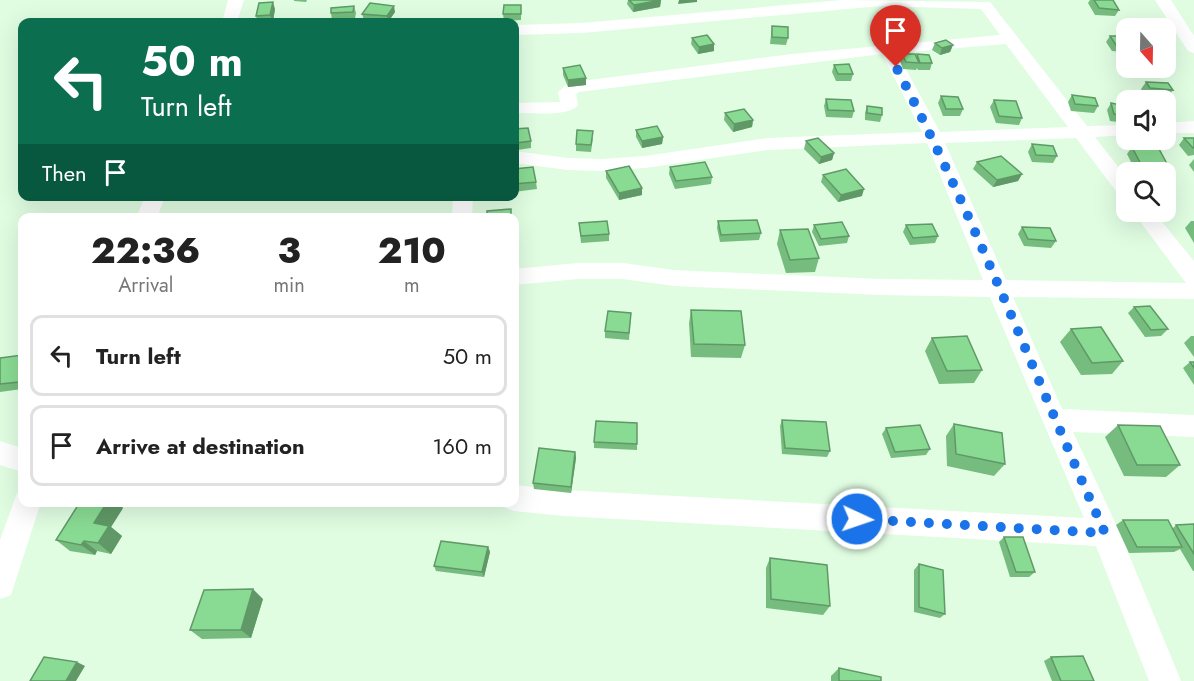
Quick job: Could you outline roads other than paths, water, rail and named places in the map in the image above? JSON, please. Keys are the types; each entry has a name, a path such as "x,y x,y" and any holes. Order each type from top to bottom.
{"street":[{"path":"231,18 236,0"},
{"path":"1163,0 1194,48"},
{"path":"519,30 582,28 881,1 985,5 1116,177"},
{"path":"519,108 565,107 569,105 567,92 574,87 774,61 1011,39"},
{"path":"887,49 933,136 1054,420 1105,533 1165,681"},
{"path":"1176,128 1194,127"},
{"path":"519,158 568,164 602,165 645,162 768,144 1116,130"},
{"path":"1151,222 1194,277"},
{"path":"519,277 578,271 623,271 685,278 882,287 1194,291"},
{"path":"1054,420 1194,426"},
{"path":"0,453 18,459"},
{"path":"519,498 564,503 1105,533"},
{"path":"0,584 25,507"}]}
